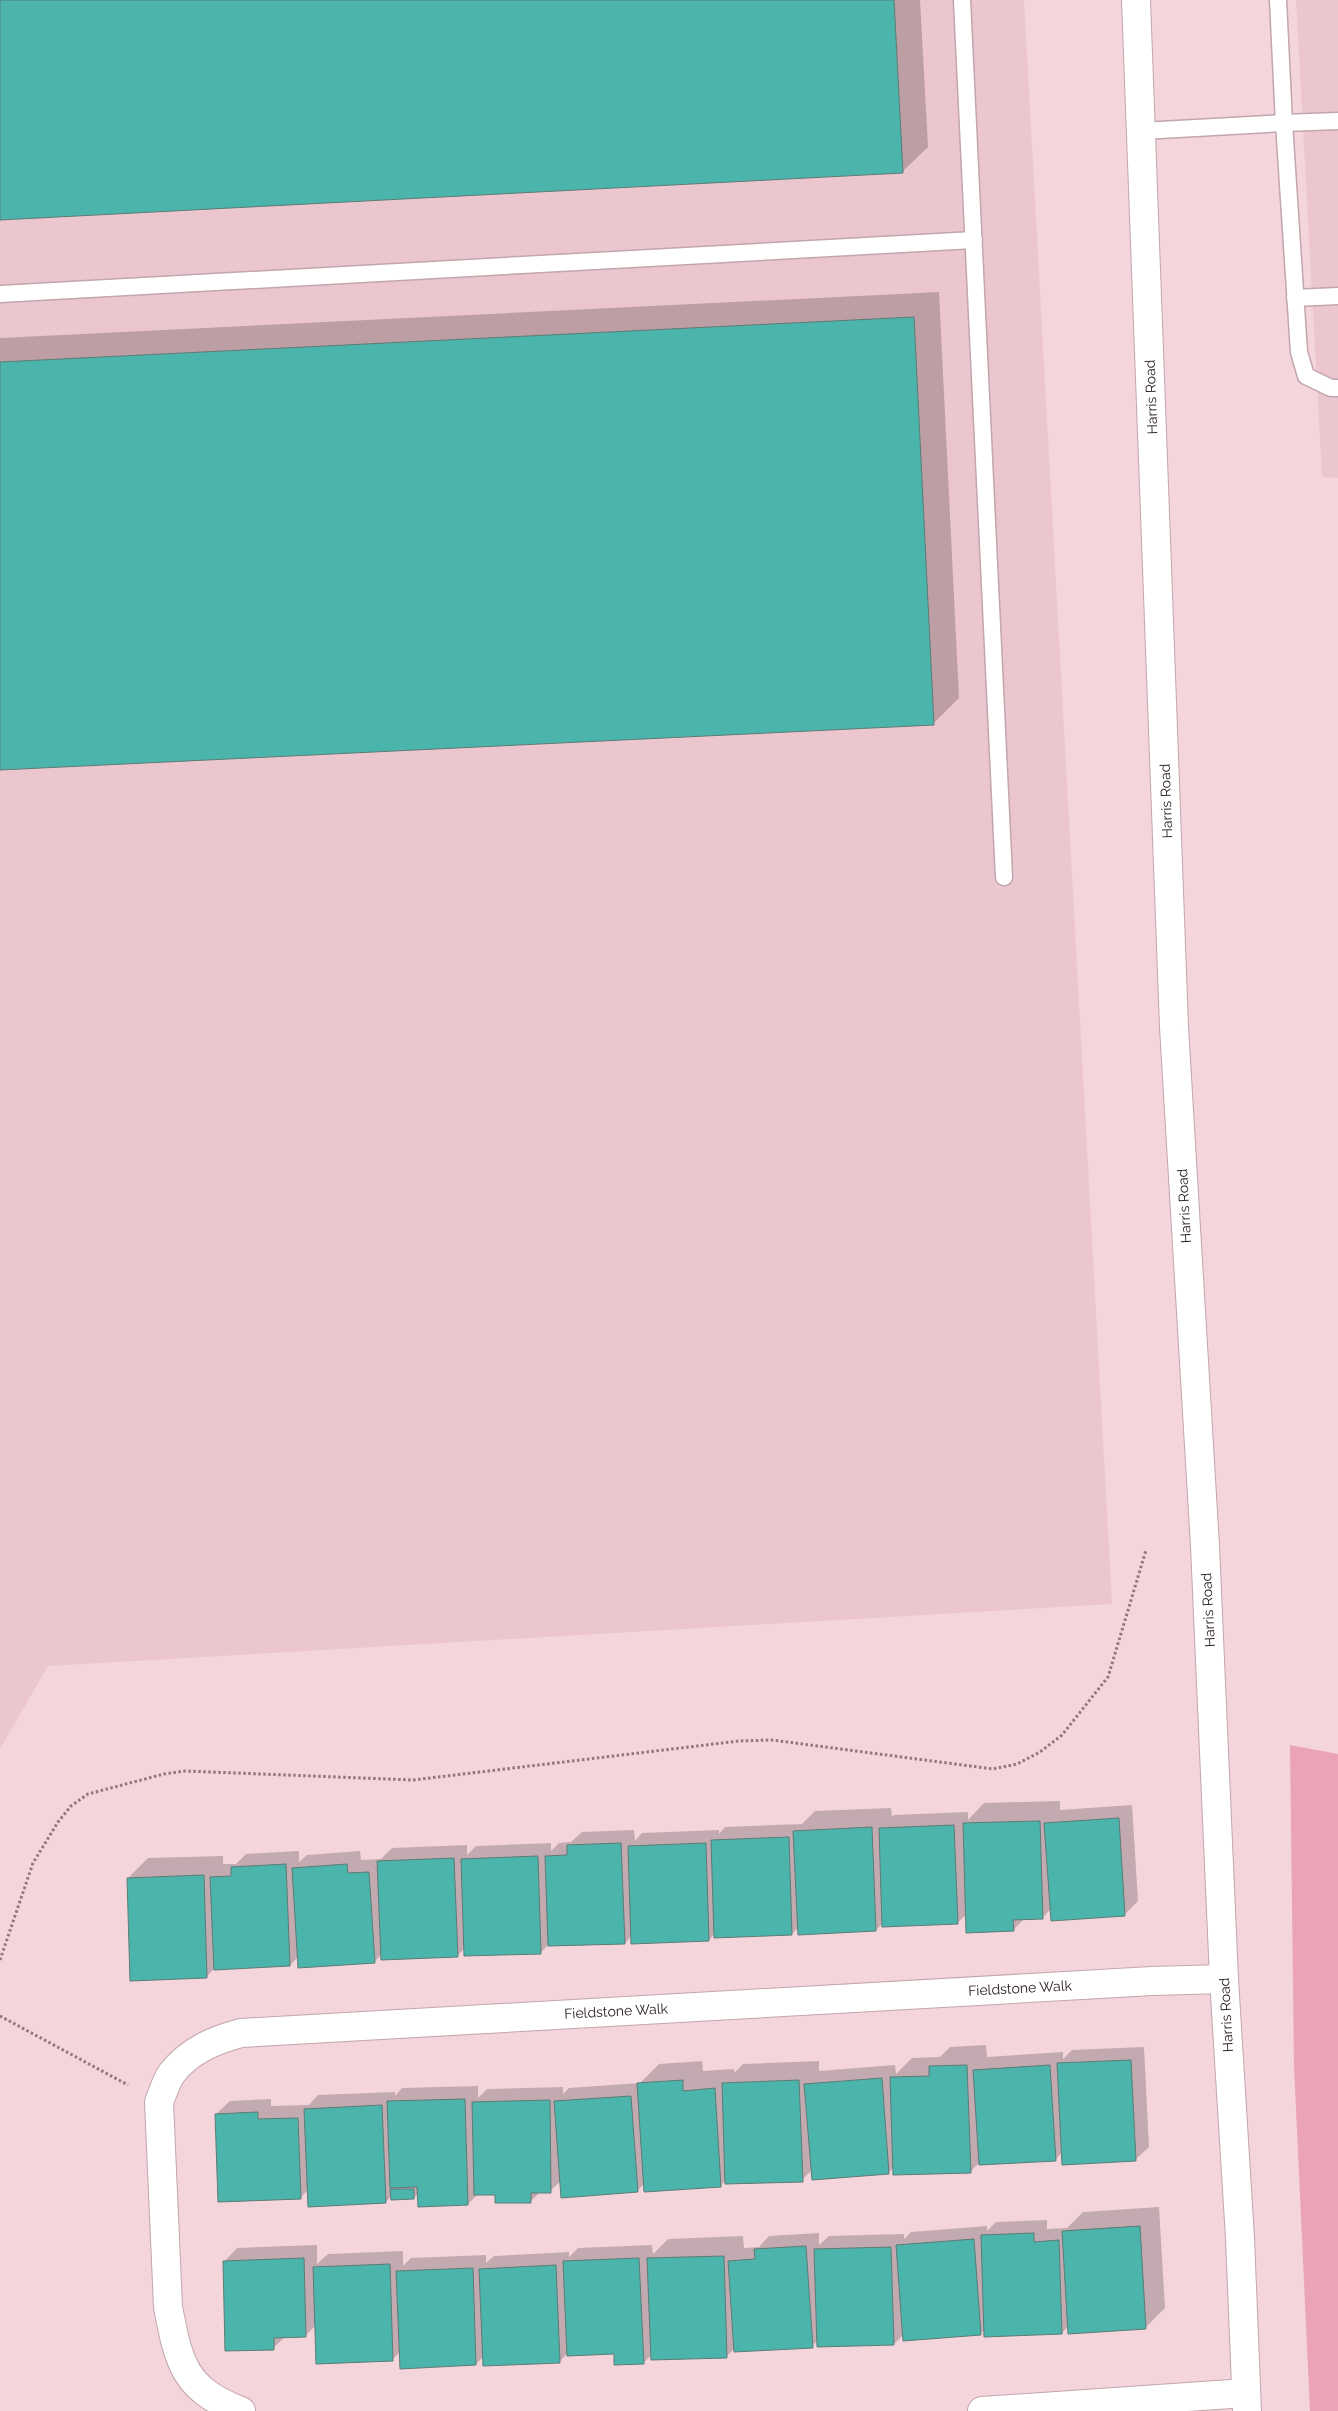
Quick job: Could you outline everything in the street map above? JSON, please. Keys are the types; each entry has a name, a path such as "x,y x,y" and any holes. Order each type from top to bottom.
{"main road":[{"name":"Harris Road","path":"1136,0 1174,1027 1205,1546 1224,1979 1240,2238 1246,2402"},
{"name":"Fieldstone Walk","path":"241,2411 222,2404 201,2390 185,2369 174,2338 168,2307 159,2102 172,2074 190,2056 214,2040 242,2033 1152,1981 1224,1979"},
{"path":"982,2411 1246,2402"}],"lane":[{"path":"962,0 1004,877"},
{"path":"1278,0 1299,352 1306,376 1331,388 1338,388"},
{"path":"1142,131 1338,121"},
{"path":"0,294 974,240"},
{"path":"1295,298 1338,296"}],"path":[{"path":"0,1960 33,1863 58,1822 71,1806 88,1794 164,1774 204,1770 413,1780 739,1741 772,1740 993,1769 1017,1764 1040,1752 1062,1735 1108,1677 1146,1550"},
{"path":"0,2016 159,2102"}],"shaded area":[{"path":"0,0 1024,0 1112,1604 48,1666 0,1749"},
{"path":"1296,0 1338,0 1338,478 1322,477"},
{"path":"1290,1745 1338,1754 1338,2411 1310,2411 1294,2066"}],"building":[{"path":"0,0 894,0 903,173 0,220"},
{"path":"914,317 934,725 0,770 0,362"},
{"path":"1119,1818 1125,1916 1051,1921 1044,1823"},
{"path":"1040,1821 1043,1919 1013,1920 1014,1931 966,1933 963,1823"},
{"path":"954,1825 958,1924 882,1927 879,1828"},
{"path":"872,1827 876,1931 798,1935 793,1831"},
{"path":"789,1837 792,1935 714,1938 711,1840"},
{"path":"621,1843 625,1944 548,1946 545,1856 567,1855 567,1845"},
{"path":"706,1843 709,1941 631,1944 628,1846"},
{"path":"538,1856 541,1954 464,1956 461,1859"},
{"path":"454,1858 458,1957 381,1960 377,1861"},
{"path":"286,1864 290,1966 214,1970 210,1877 231,1876 231,1867"},
{"path":"347,1864 348,1873 369,1872 375,1963 298,1968 292,1868"},
{"path":"204,1875 207,1978 130,1981 127,1878"},
{"path":"1131,2060 1136,2161 1062,2165 1057,2063"},
{"path":"967,2065 971,2173 893,2175 890,2077 929,2076 929,2066"},
{"path":"1050,2065 1056,2161 979,2165 973,2070"},
{"path":"882,2078 889,2174 812,2180 804,2084"},
{"path":"683,2080 683,2091 715,2088 721,2187 644,2192 637,2083"},
{"path":"799,2080 803,2182 725,2184 722,2083"},
{"path":"631,2096 638,2192 561,2198 554,2101"},
{"path":"465,2099 468,2205 418,2207 417,2187 390,2188 387,2101"},
{"path":"550,2100 551,2193 531,2193 531,2203 495,2203 495,2195 474,2195 472,2102"},
{"path":"382,2105 386,2203 308,2207 304,2109"},
{"path":"258,2112 258,2119 298,2118 301,2199 218,2202 215,2114"},
{"path":"390,2189 414,2189 414,2199 391,2200"},
{"path":"1140,2226 1146,2329 1068,2334 1062,2231"},
{"path":"1034,2233 1034,2242 1059,2240 1062,2334 984,2337 981,2235"},
{"path":"974,2239 981,2335 903,2341 896,2245"},
{"path":"806,2246 813,2348 734,2352 728,2261 755,2259 754,2249"},
{"path":"891,2247 894,2345 817,2347 814,2249"},
{"path":"724,2256 727,2358 651,2360 647,2258"},
{"path":"304,2258 306,2337 274,2338 274,2350 225,2351 223,2261"},
{"path":"639,2258 644,2364 614,2365 614,2354 567,2356 563,2261"},
{"path":"390,2264 393,2361 316,2364 313,2267"},
{"path":"556,2265 560,2363 483,2366 479,2269"},
{"path":"473,2268 476,2365 400,2369 396,2271"}]}
